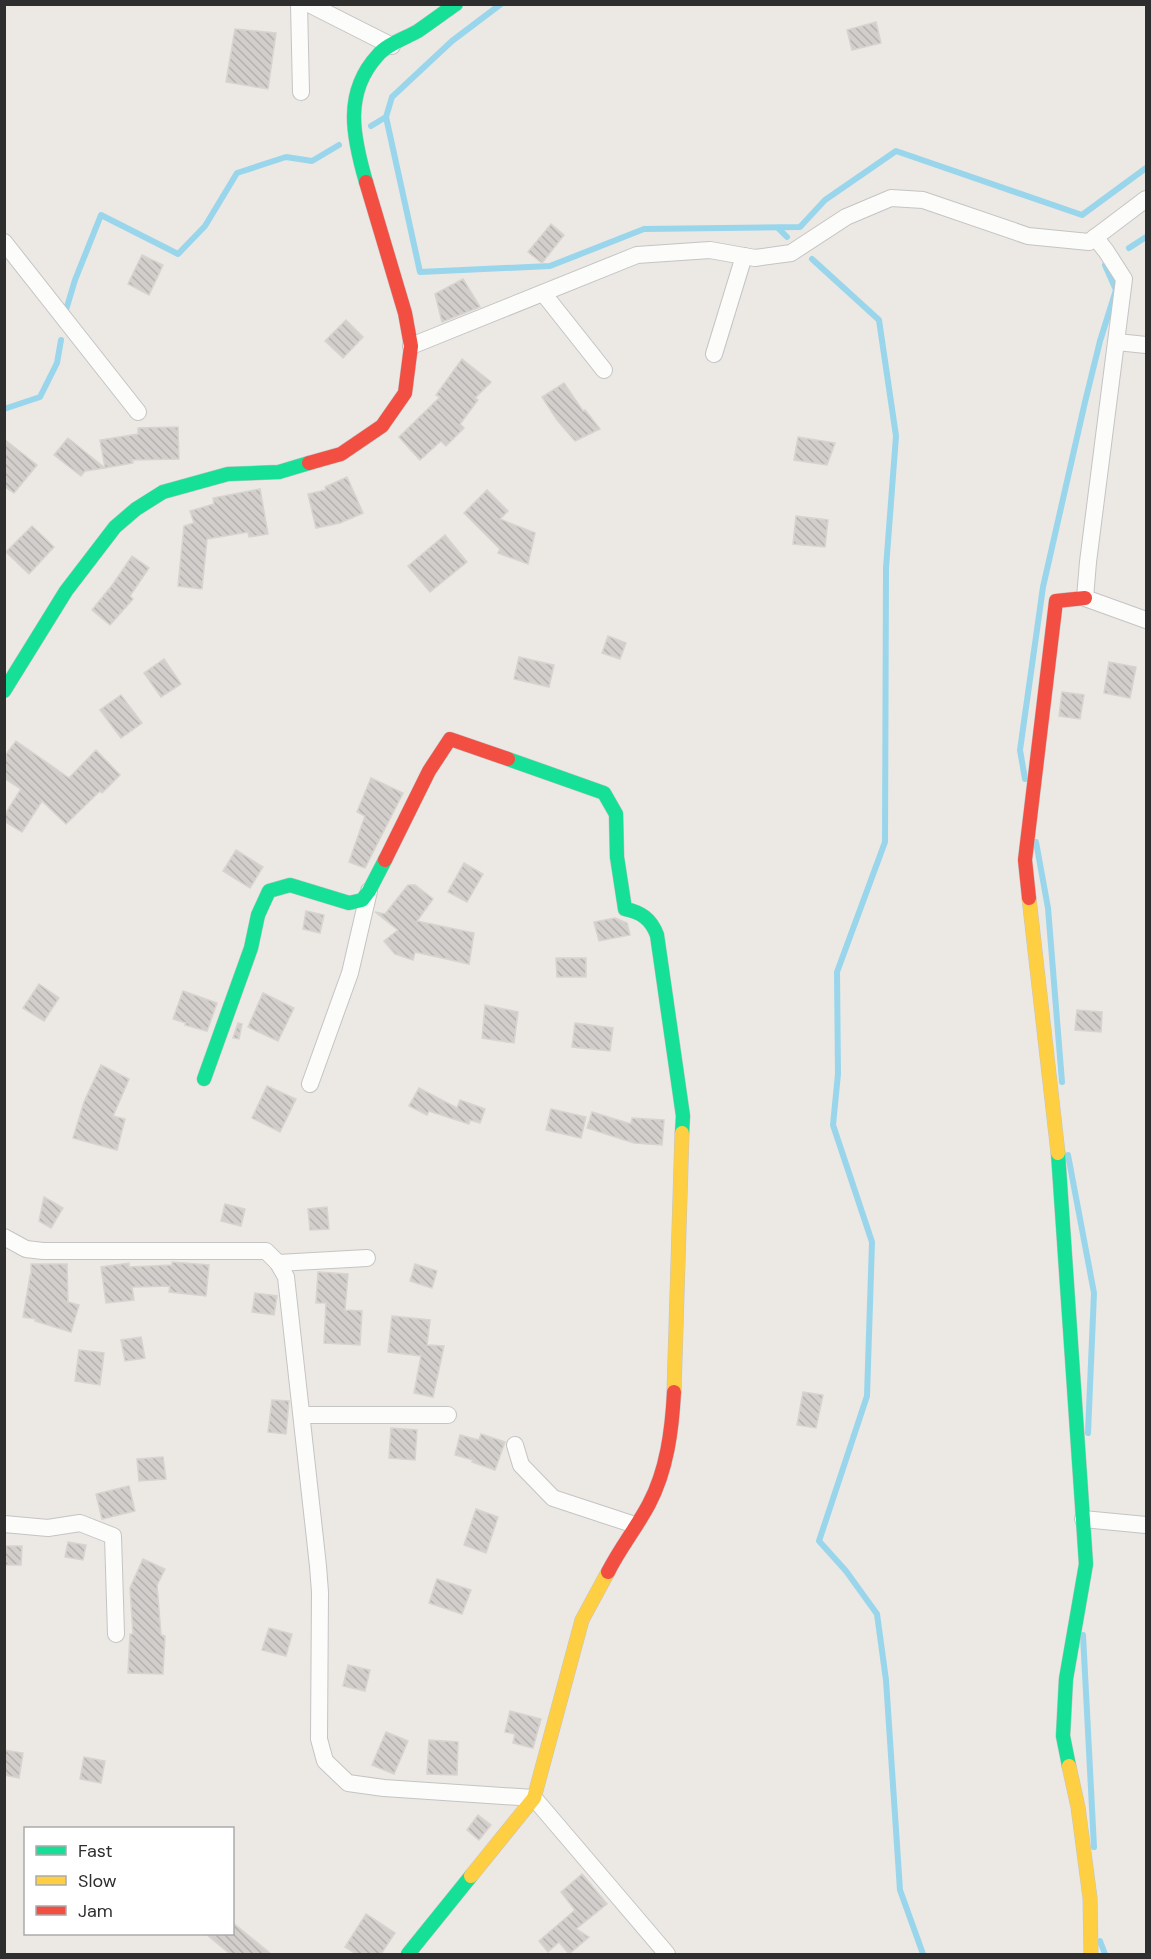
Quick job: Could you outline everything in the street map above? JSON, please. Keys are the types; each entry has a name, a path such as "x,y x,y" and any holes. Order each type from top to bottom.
{"street":[{"path":"299,4 301,92"},
{"path":"309,4 392,46"},
{"path":"4,691 66,591 115,527 136,509 163,492 228,474 279,472 341,454 382,426 405,393 411,346 402,302 357,150 353,123 359,81 379,53 456,4"},
{"path":"411,346 637,255 710,250 755,258 791,253 846,217 891,198 923,200 1028,236 1089,242 1146,199"},
{"path":"1085,598 1124,279 1095,237"},
{"path":"4,242 138,412"},
{"path":"714,354 744,256"},
{"path":"543,293 604,370"},
{"path":"1117,342 1146,345"},
{"path":"1091,1954 1090,1898 1081,1830 1063,1736 1066,1679 1086,1564 1056,1125 1025,860 1056,601 1085,598 1146,620"},
{"path":"204,1079 252,948 258,915 269,891 290,885 349,903 363,900 429,771 450,740 604,793 616,814 617,856 625,909 640,912 653,922 657,935 683,1116 673,1410 666,1460 649,1504 621,1546 582,1620 534,1798 408,1954"},
{"path":"310,1084 350,973 369,891"},
{"path":"4,1238 26,1249 42,1251 266,1251 278,1263 286,1277 320,1592 320,1739 325,1761 348,1784 534,1798 668,1954"},
{"path":"278,1263 366,1258"},
{"path":"302,1415 448,1415"},
{"path":"515,1445 520,1465 553,1498 635,1525"},
{"path":"1083,1519 1146,1525"},
{"path":"4,1524 48,1528 80,1523 113,1536 116,1634"}],"building":[{"path":"876,22 881,43 852,50 847,30"},
{"path":"235,29 276,33 268,89 226,82"},
{"path":"551,224 564,235 542,263 528,252"},
{"path":"142,255 163,265 149,295 128,284"},
{"path":"463,279 480,307 442,322 435,294"},
{"path":"346,320 363,337 343,358 325,341"},
{"path":"462,359 491,382 475,398 478,400 460,424 464,428 446,446 441,441 420,460 399,437 440,397 436,395"},
{"path":"564,383 583,411 585,410 600,429 575,441 557,420 542,397"},
{"path":"178,427 179,459 132,460 133,463 105,468 100,440 138,434 138,428"},
{"path":"798,437 835,443 827,465 794,460"},
{"path":"68,438 105,468 85,471 81,476 54,455"},
{"path":"4,439 37,465 14,493 4,486"},
{"path":"347,477 363,513 340,523 316,528 308,494 326,490 325,487"},
{"path":"260,489 268,534 249,537 248,532 207,539 202,589 178,586 184,526 194,523 190,511 214,504 213,498"},
{"path":"487,490 508,511 500,519 535,533 528,564 498,553 500,549 464,513"},
{"path":"796,516 828,520 825,547 793,544"},
{"path":"32,526 54,547 29,574 6,552"},
{"path":"445,535 467,562 430,592 408,566"},
{"path":"132,556 149,568 130,596 133,599 110,625 92,610"},
{"path":"608,636 626,643 620,659 602,653"},
{"path":"519,657 554,665 549,687 514,679"},
{"path":"164,659 181,684 161,697 144,673"},
{"path":"1109,662 1136,667 1130,698 1104,693"},
{"path":"1062,692 1084,695 1080,719 1059,716"},
{"path":"121,695 142,723 121,738 100,710"},
{"path":"16,741 69,778 96,750 120,775 66,824 42,801 22,832 4,821 4,816 21,789 4,778 4,757"},
{"path":"371,778 403,793 365,868 349,862 365,816 357,812"},
{"path":"236,850 263,867 250,888 223,871"},
{"path":"464,863 483,874 467,902 448,892"},
{"path":"408,885 415,885 433,899 417,921 474,933 469,964 415,952 413,960 395,954 384,941 398,930 375,912 385,914"},
{"path":"306,911 324,915 320,933 303,929"},
{"path":"615,918 627,923 630,935 599,941 594,922"},
{"path":"556,958 586,958 586,977 557,977"},
{"path":"39,984 59,998 44,1021 23,1008"},
{"path":"183,991 217,1003 207,1031 173,1019"},
{"path":"263,993 294,1008 278,1041 248,1027"},
{"path":"485,1005 518,1012 514,1043 482,1038"},
{"path":"1077,1010 1102,1012 1101,1032 1075,1030"},
{"path":"238,1023 242,1024 239,1039 233,1038"},
{"path":"575,1023 613,1028 610,1051 572,1047"},
{"path":"101,1065 129,1079 113,1116 125,1119 117,1150 73,1138 84,1102"},
{"path":"267,1086 296,1099 280,1132 252,1118"},
{"path":"419,1088 457,1108 460,1100 485,1109 480,1123 470,1120 469,1124 429,1111 427,1115 409,1106"},
{"path":"551,1109 586,1117 581,1138 546,1130"},
{"path":"592,1112 631,1124 632,1118 664,1120 662,1145 634,1143 587,1128"},
{"path":"44,1197 63,1208 51,1228 39,1221"},
{"path":"225,1204 245,1209 241,1226 221,1221"},
{"path":"327,1207 329,1229 310,1230 308,1209"},
{"path":"172,1262 209,1265 206,1296 169,1292 170,1286 132,1287 134,1300 106,1303 101,1267 129,1263 129,1267 172,1265"},
{"path":"31,1264 67,1264 68,1302 79,1305 71,1332 35,1321 36,1319 23,1317 31,1277"},
{"path":"415,1264 437,1271 432,1288 410,1281"},
{"path":"318,1272 348,1274 345,1310 362,1311 360,1345 324,1343 326,1303 316,1303"},
{"path":"255,1293 277,1296 274,1315 252,1312"},
{"path":"392,1316 430,1320 427,1345 444,1346 433,1397 414,1393 421,1356 388,1352"},
{"path":"141,1337 145,1358 125,1361 121,1340"},
{"path":"79,1350 104,1353 100,1385 75,1381"},
{"path":"803,1392 823,1395 816,1428 797,1425"},
{"path":"272,1400 289,1401 286,1434 268,1432"},
{"path":"391,1428 417,1430 415,1460 389,1458"},
{"path":"481,1434 505,1442 495,1470 455,1455 460,1435 479,1440"},
{"path":"163,1457 166,1479 139,1481 137,1459"},
{"path":"129,1486 135,1511 102,1519 96,1494"},
{"path":"476,1509 498,1517 486,1553 464,1545"},
{"path":"68,1542 86,1545 83,1560 65,1557"},
{"path":"4,1546 22,1546 21,1565 4,1565"},
{"path":"143,1559 165,1569 157,1585 161,1635 165,1636 163,1674 128,1673 130,1634 133,1634 130,1588"},
{"path":"437,1579 471,1590 462,1614 429,1603"},
{"path":"269,1628 292,1634 286,1656 262,1650"},
{"path":"348,1665 370,1670 365,1691 343,1686"},
{"path":"510,1711 541,1719 533,1748 513,1743 515,1734 505,1732"},
{"path":"386,1732 408,1741 394,1774 372,1765"},
{"path":"429,1740 458,1742 457,1775 427,1774"},
{"path":"4,1750 23,1753 19,1778 4,1775"},
{"path":"84,1757 105,1761 101,1783 80,1779"},
{"path":"478,1815 491,1825 479,1840 467,1830"},
{"path":"582,1874 607,1904 576,1929 589,1937 569,1954 559,1942 548,1952 539,1941 575,1910 561,1892"},
{"path":"366,1914 395,1933 381,1954 356,1954 345,1947"},
{"path":"234,1924 271,1954 230,1954 207,1935 234,1935"}],"waterway":[{"path":"371,126 386,117 392,97 452,41 501,4"},
{"path":"386,117 420,272 550,266 644,229 800,227 825,200 896,151 1082,215 1146,168"},
{"path":"66,310 75,280 101,215 178,254 205,226 237,173 286,157 312,161 339,145"},
{"path":"778,228 787,237"},
{"path":"1129,248 1146,237"},
{"path":"812,259 879,320 896,436 886,568 885,842 837,972 838,1074 833,1125 872,1242 867,1396 819,1541 846,1571 877,1614 886,1680 900,1890 923,1954"},
{"path":"1025,779 1020,750 1043,587 1085,402 1100,341 1116,290 1105,265"},
{"path":"4,409 40,397 57,363 61,340"},
{"path":"1036,842 1048,908 1062,1082"},
{"path":"1068,1155 1094,1293 1088,1433"},
{"path":"1083,1635 1094,1847"},
{"path":"1100,1941 1105,1954"}],"traffic: fast":[{"path":"366,182 357,149 354,116 355,100 367,70 386,48 418,31 456,4"},
{"path":"4,691 66,591 115,527 136,509 163,492 228,474 279,472 309,463"},
{"path":"508,759 604,793 616,814 617,857 625,909 645,917 657,935 683,1116 682,1133"},
{"path":"204,1079 251,948 258,915 269,891 290,885 349,903 362,900 385,860"},
{"path":"1058,1153 1086,1564 1066,1679 1063,1736 1069,1766"},
{"path":"408,1954 471,1876"}],"traffic: slow":[{"path":"1029,898 1058,1153"},
{"path":"674,1392 682,1133"},
{"path":"471,1876 534,1798 582,1620 608,1572"},
{"path":"1069,1766 1078,1807 1090,1898 1091,1954"}],"traffic: jam":[{"path":"309,463 341,454 382,426 405,393 411,346 405,313 366,182"},
{"path":"1029,898 1025,860 1056,601 1085,598"},
{"path":"385,860 429,771 450,739 508,759"},
{"path":"608,1572 644,1513 660,1478 670,1435 674,1392"}]}
